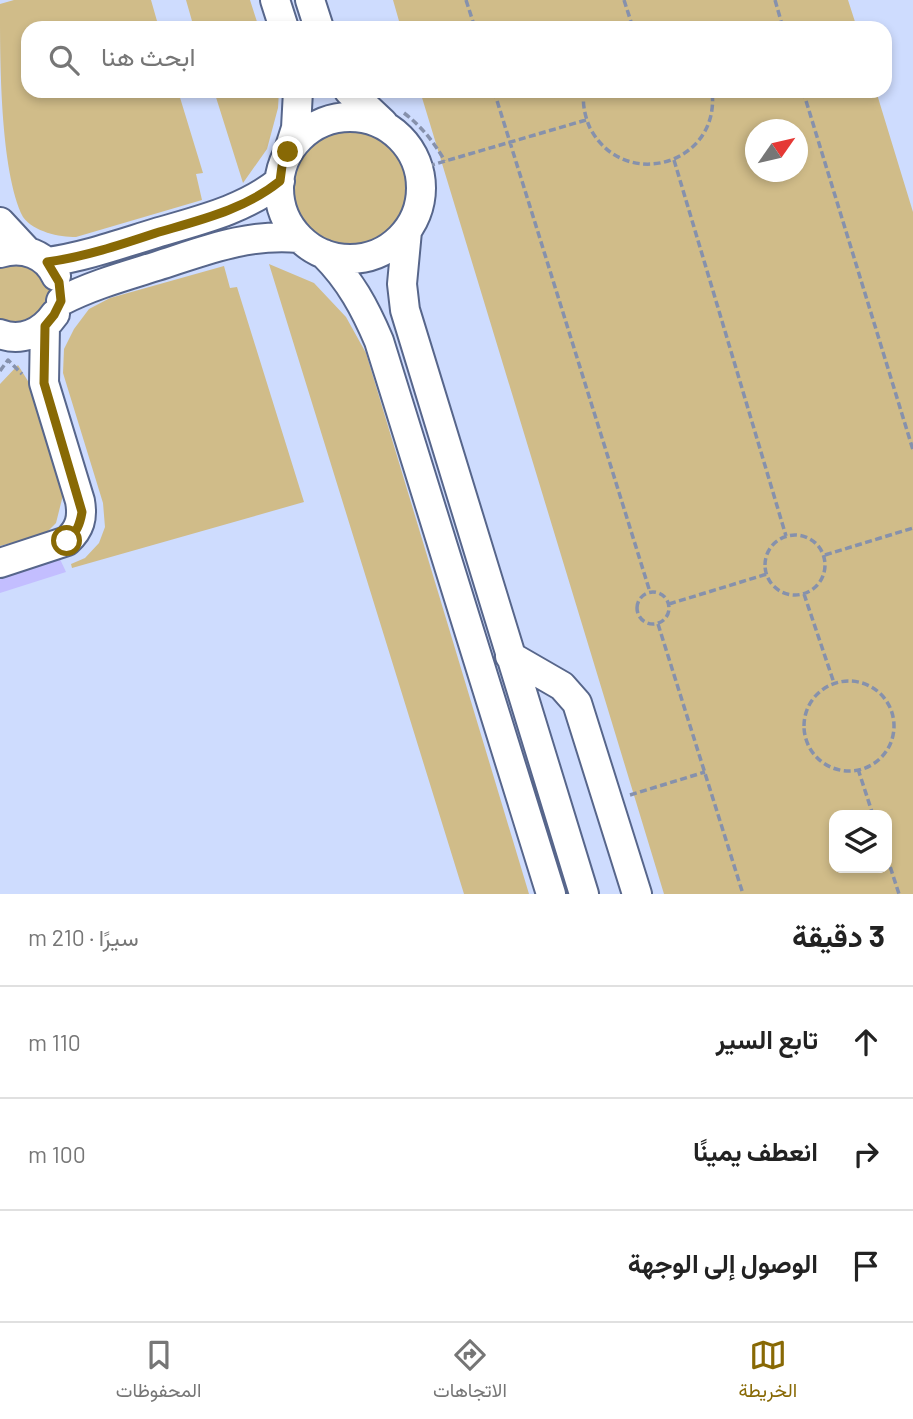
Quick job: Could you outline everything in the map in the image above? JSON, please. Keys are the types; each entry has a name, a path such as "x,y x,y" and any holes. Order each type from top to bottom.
{"street":[{"path":"275,0 282,21"},
{"path":"310,0 316,21"},
{"path":"298,98 296,128 282,166 279,199 285,216 299,238 324,254 344,274 358,295 379,341 551,894"},
{"path":"356,98 371,114 399,122"},
{"path":"288,152 301,136 318,124 338,117 399,122"},
{"path":"324,254 342,259 360,259 378,254 394,244 407,231 417,212 421,190 432,165 414,156 399,122"},
{"path":"24,255 92,253 220,214 252,200 280,181"},
{"path":"0,222 24,255 59,282 61,301 45,326 30,335 1,339"},
{"path":"407,231 402,284 405,310 584,894"},
{"path":"61,301 102,284 228,244 263,237 299,238"},
{"path":"35,381 45,326"},
{"path":"0,563 67,541 75,533 82,512 32,366 1,339"},
{"path":"510,656 553,680 570,694 581,713 637,894"}],"path":[{"path":"466,0 473,21"},
{"path":"624,0 631,21"},
{"path":"775,0 781,21"},
{"path":"496,98 650,592"},
{"path":"583,98 586,120 596,139 612,154 622,159 654,165 674,160 694,146 708,127 713,98"},
{"path":"805,98 913,450"},
{"path":"399,122 427,133 432,165 586,120"},
{"path":"674,160 786,536"},
{"path":"0,371 8,360 35,381"},
{"path":"824,556 913,528"},
{"path":"786,536 804,536 820,547 824,556 822,579 815,588 804,594 781,592 772,585 766,575 765,565 770,547 786,536"},
{"path":"668,604 766,575"},
{"path":"650,592 665,597 668,604 669,612 665,620 658,624 641,620 637,612 637,604 642,596 650,592"},
{"path":"804,594 834,683"},
{"path":"658,624 743,894"},
{"path":"853,681 870,686 884,698 892,715 893,734 887,751 874,764 858,769 837,770 820,761 808,746 803,727 807,708 817,692 834,683 853,681"},
{"path":"858,769 871,810"},
{"path":"608,801 705,772"},
{"path":"892,872 899,894"}],"shaded area":[{"path":"14,0 151,0 157,21 21,21 21,98 180,98 203,173 196,174 202,200 76,237 47,233 28,222 23,217 15,197 6,144 0,54 0,4"},
{"path":"186,0 250,0 257,21 192,21"},
{"path":"393,0 848,0 855,21 399,21"},
{"path":"216,98 279,98 267,149 243,183"},
{"path":"422,98 878,98 913,212 913,894 664,894"},
{"path":"353,131 376,136 396,149 409,169 414,192 409,215 396,235 376,248 353,253 330,248 310,235 297,215 292,192 297,169 310,149 330,136"},
{"path":"20,260 54,285 56,300 43,323 0,323 0,268"},
{"path":"269,264 314,283 346,317 366,353 529,894 464,894"},
{"path":"224,266 230,288 237,287 304,502 72,568 71,564 85,558 99,543 105,527 103,503 63,373 64,349 74,329 89,309 110,298"},
{"path":"18,365 31,386 63,495 56,523 45,534 0,546 0,384"}],"building":[{"path":"59,557 66,572 0,593 0,576"}],"route":[{"path":"67,541 75,533 82,512 44,383 45,326 61,301 59,282 47,262 92,253 236,208 280,181 288,152"}]}
